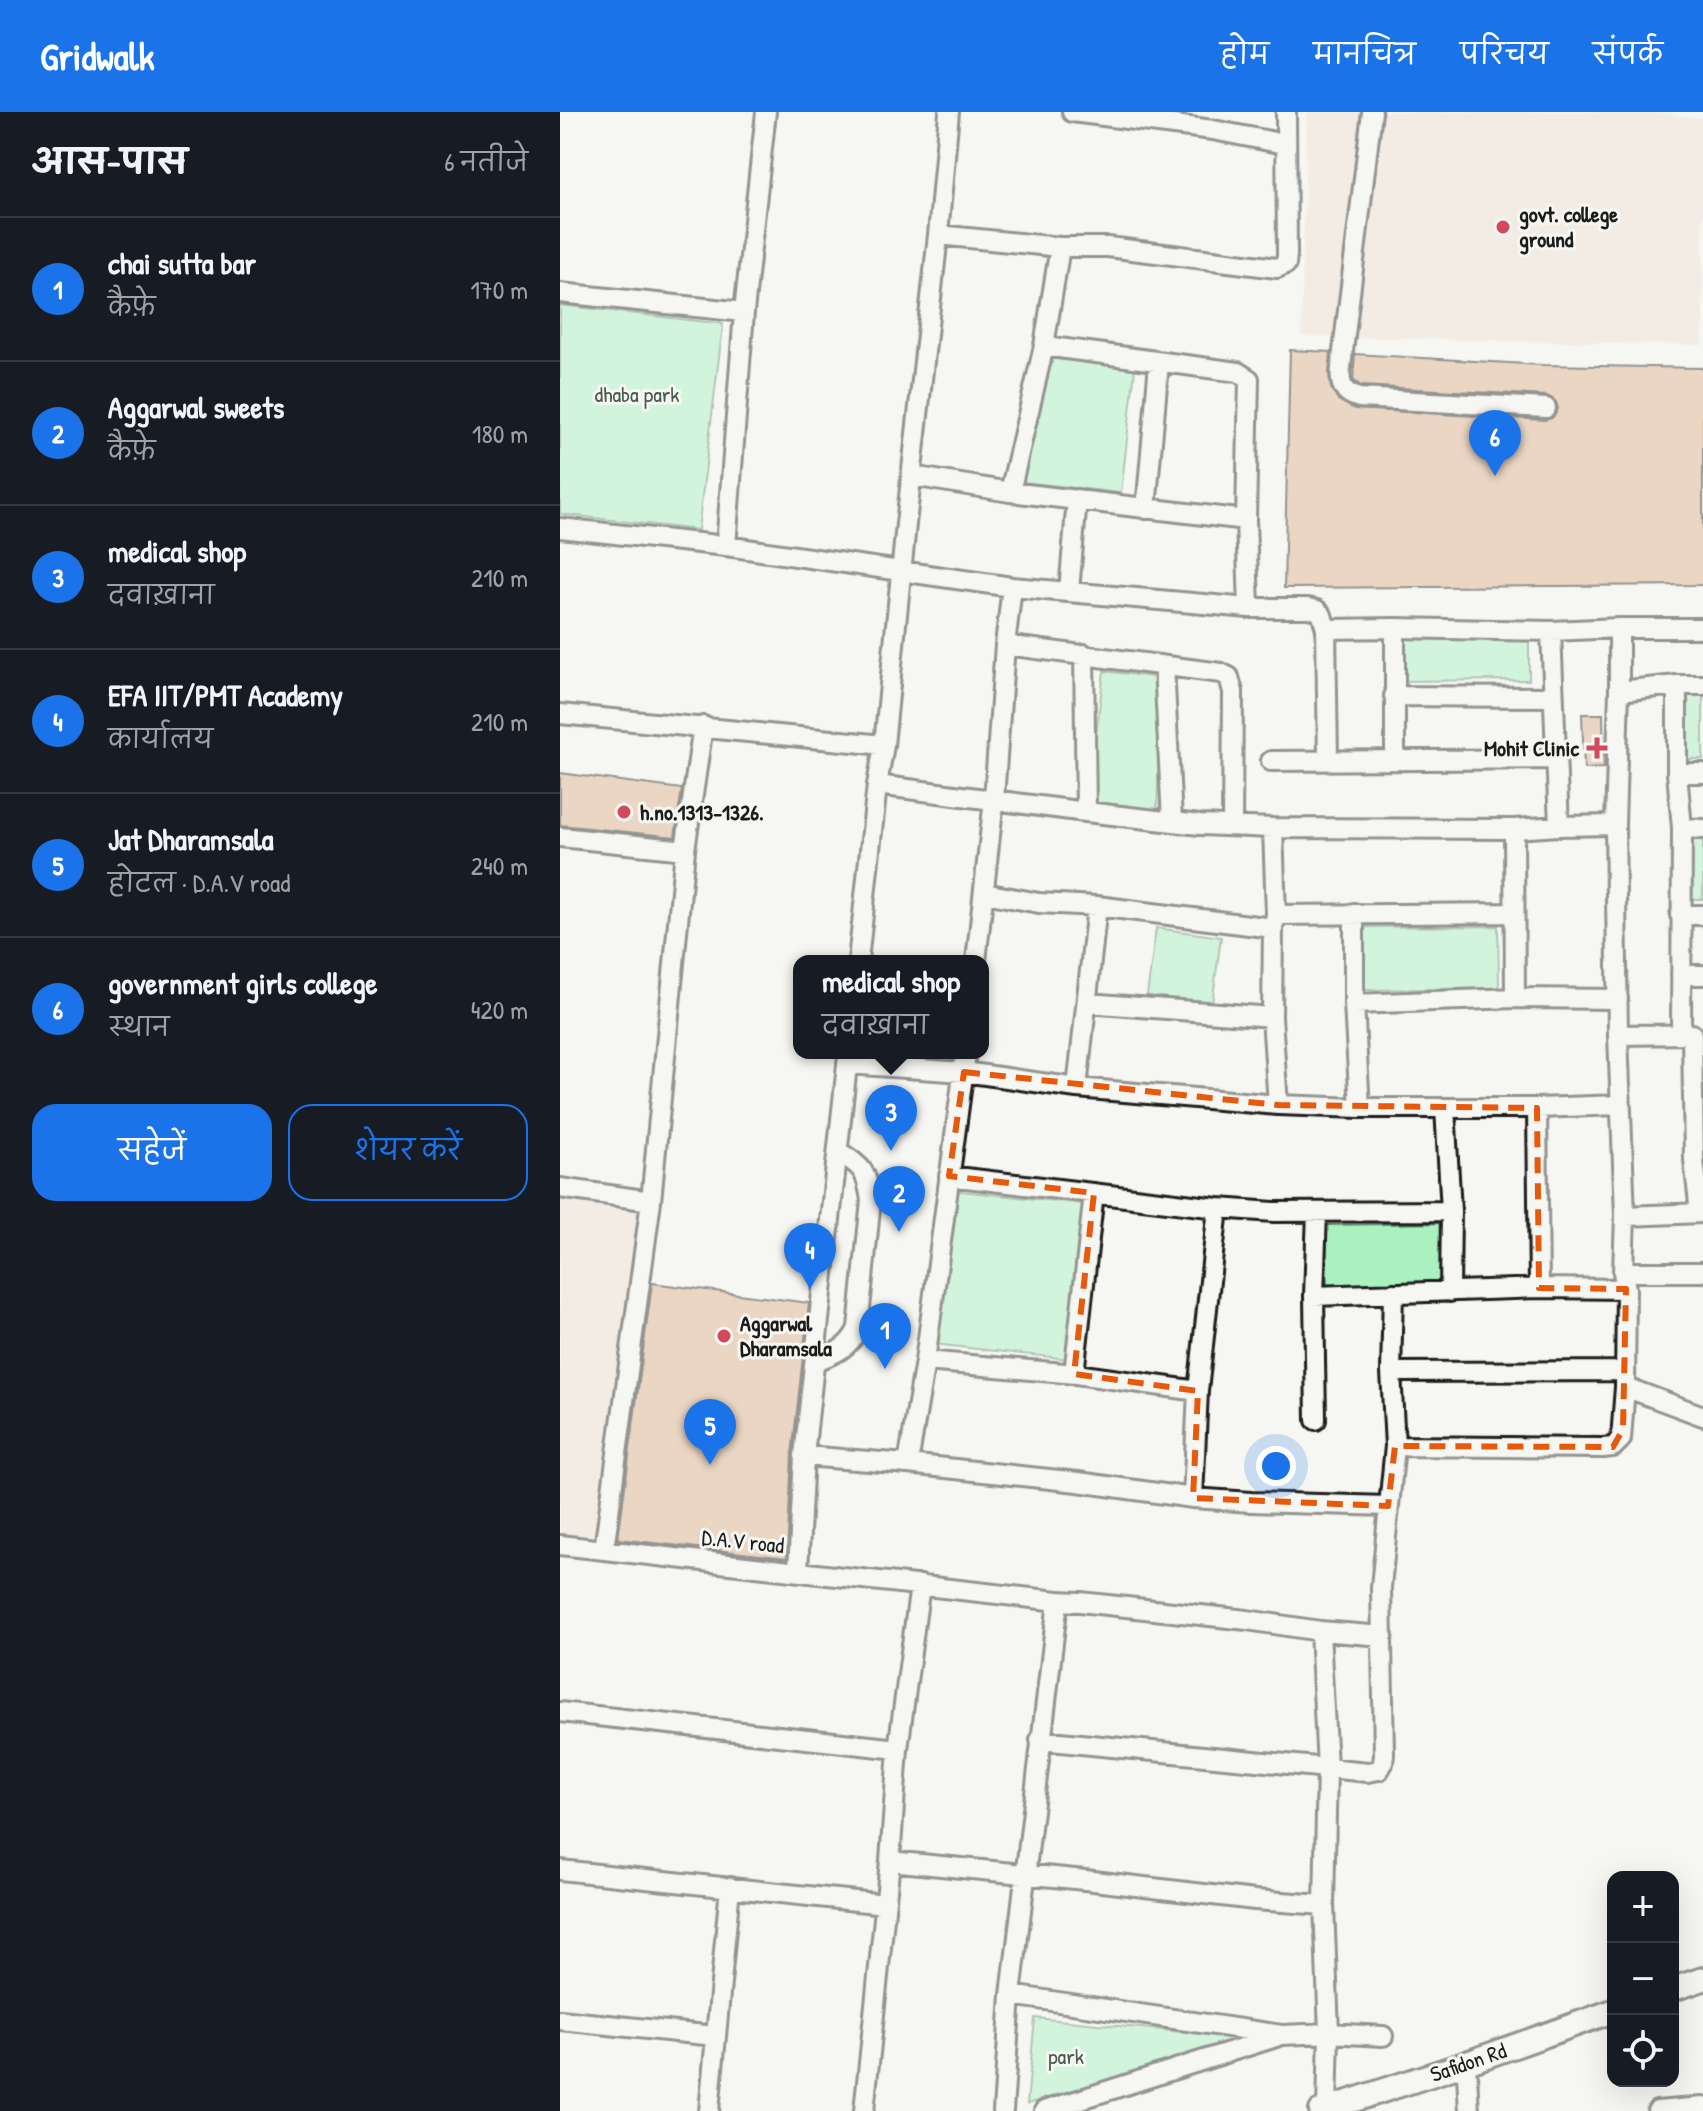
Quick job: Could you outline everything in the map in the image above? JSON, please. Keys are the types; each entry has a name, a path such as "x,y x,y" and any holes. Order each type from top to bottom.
{"main road":[{"path":"1679,1987 1703,1979"},
{"path":"1679,2000 1703,1992"},
{"name":"Safidon Rd","path":"1324,2110 1607,2013"},
{"name":"Safidon Rd","path":"1357,2111 1607,2026"}],"street":[{"path":"726,546 744,312 766,112"},
{"path":"859,955 884,745 949,112"},
{"path":"1072,112 1215,121 1285,144"},
{"path":"938,235 1060,247 1108,247 1277,268 1286,264 1287,255 1286,112"},
{"path":"1372,112 1341,368 1343,390 1359,398 1546,408"},
{"path":"1010,492 1044,346 1060,247"},
{"path":"560,293 744,312"},
{"path":"1044,346 1238,372 1249,379 1246,520 1249,608"},
{"path":"1146,509 1159,363"},
{"path":"912,476 1010,492 1246,520"},
{"path":"1069,591 1077,499"},
{"path":"560,528 726,546 1012,587 1249,608 1317,610 1326,629 1328,760"},
{"path":"977,955 1012,587"},
{"path":"1395,628 1395,760"},
{"path":"1395,1446 1603,1448 1613,1447 1621,1439 1625,1379 1625,1216 1615,825 1619,628"},
{"path":"1326,629 1551,631 1703,628"},
{"path":"1551,631 1559,826"},
{"path":"1005,645 1221,673 1229,677 1232,684 1232,826"},
{"path":"1084,654 1086,812"},
{"path":"1164,666 1172,821"},
{"path":"1625,1216 1701,1213 1698,1085 1681,975 1682,828 1677,773 1677,685"},
{"path":"1619,691 1703,685"},
{"path":"1394,696 1553,697"},
{"path":"560,714 884,745"},
{"path":"604,1550 651,1201 685,850 703,726"},
{"path":"1271,761 1556,759"},
{"path":"1677,773 1703,773"},
{"path":"877,785 1086,812 1232,826 1514,829 1615,825"},
{"path":"1273,828 1272,1017 1278,1105"},
{"path":"1682,828 1703,829"},
{"path":"1514,829 1515,998"},
{"path":"560,837 685,850"},
{"path":"984,893 1039,903 1274,921 1354,913 1514,913"},
{"path":"1077,1088 1097,906"},
{"path":"1354,913 1354,1004 1360,1108"},
{"path":"1680,915 1703,915"},
{"path":"1681,975 1703,975"},
{"path":"1354,1004 1515,998 1618,999"},
{"path":"1087,1003 1272,1017"},
{"path":"1618,1035 1692,1034"},
{"path":"798,1571 804,1456 848,1059 1077,1088 1278,1105 1537,1108 1620,1105"},
{"path":"908,1464 965,1059"},
{"path":"1445,1108 1451,1211 1450,1292"},
{"path":"1537,1108 1539,1288"},
{"path":"815,1361 835,1353 854,1339 860,1314 871,1200 868,1179 861,1167 838,1151"},
{"path":"949,1176 1274,1212 1451,1211"},
{"path":"560,1188 651,1201"},
{"path":"1074,1374 1094,1193"},
{"path":"1193,1498 1198,1391 1218,1208"},
{"path":"1316,1420 1314,1296 1317,1212"},
{"path":"1314,1296 1539,1288 1703,1272"},
{"path":"1040,1740 1368,1772 1379,1770 1383,1763 1381,1587 1395,1446 1391,1372 1393,1293"},
{"path":"925,1361 1074,1374 1198,1391"},
{"path":"1391,1372 1625,1379 1703,1416"},
{"path":"804,1456 1078,1482 1193,1498 1388,1506"},
{"name":"D.A.V road","path":"560,1545 1383,1636"},
{"path":"864,2111 890,1861 898,1749 920,1585"},
{"path":"1003,2111 1011,1995 1058,1601"},
{"path":"1320,1631 1327,1768 1324,1905 1329,2033 1324,2110"},
{"path":"560,1712 898,1749"},
{"path":"890,1861 1324,1905"},
{"path":"560,1870 885,1904"},
{"path":"709,2111 730,1887"},
{"path":"1011,1995 1282,2035 1329,2033 1383,2036"},
{"path":"560,2020 715,2036"},
{"path":"1044,2111 1282,2035"},
{"path":"1467,2075 1469,2111"},
{"path":"1657,2111 1703,2107"}],"highlighted area":[{"path":"964,1072 1278,1105 1537,1108 1539,1288 1626,1289 1623,1429 1613,1447 1395,1446 1388,1506 1193,1498 1198,1391 1074,1374 1094,1193 949,1176"}],"shaded area":[{"name":"govt. college ground","path":"1307,112 1652,112 1703,118 1703,345 1301,336"},
{"path":"560,1194 647,1205 596,1537 560,1534"}],"green space":[{"name":"dhaba park","path":"560,305 723,324 698,530 560,514"},
{"path":"1038,357 1135,368 1121,493 1023,482"},
{"path":"1529,632 1529,680 1385,681 1385,633"},
{"path":"1104,671 1161,678 1157,814 1087,806"},
{"path":"1703,690 1703,759 1671,759 1669,691"},
{"path":"1678,833 1703,833 1703,899 1678,899"},
{"path":"1498,926 1499,988 1362,990 1361,927"},
{"path":"1156,928 1221,937 1212,1004 1147,996"},
{"path":"941,1189 1085,1204 1068,1359 925,1343"},
{"path":"1446,1223 1447,1283 1327,1286 1326,1225"},
{"name":"park","path":"1035,2018 1246,2038 1027,2104"}],"building":[{"path":"1290,350 1331,352 1331,388 1338,400 1355,409 1545,420 1552,418 1558,409 1556,402 1547,396 1361,386 1353,380 1355,354 1542,365 1703,368 1703,585 1284,588"},
{"path":"1582,714 1603,714 1604,768 1584,769"},
{"name":"h.no.1313-1326.","path":"560,773 682,789 675,837 560,825"},
{"path":"652,1283 809,1303 792,1455 787,1558 618,1539"}],"place":[{"name":"govt. college ground","path":"1503,227"},
{"name":"government girls college","path":"1495,476"},
{"name":"Mohit Clinic","path":"1597,748"},
{"name":"h.no.1313-1326.","path":"624,812"},
{"name":"medical shop","path":"891,1151"},
{"name":"Aggarwal sweets","path":"899,1232"},
{"name":"EFA IIT/PMT Academy","path":"810,1289"},
{"name":"Aggarwal Dharamsala","path":"724,1336"},
{"name":"chai sutta bar","path":"885,1369"},
{"name":"Jat Dharamsala","path":"710,1465"}]}
